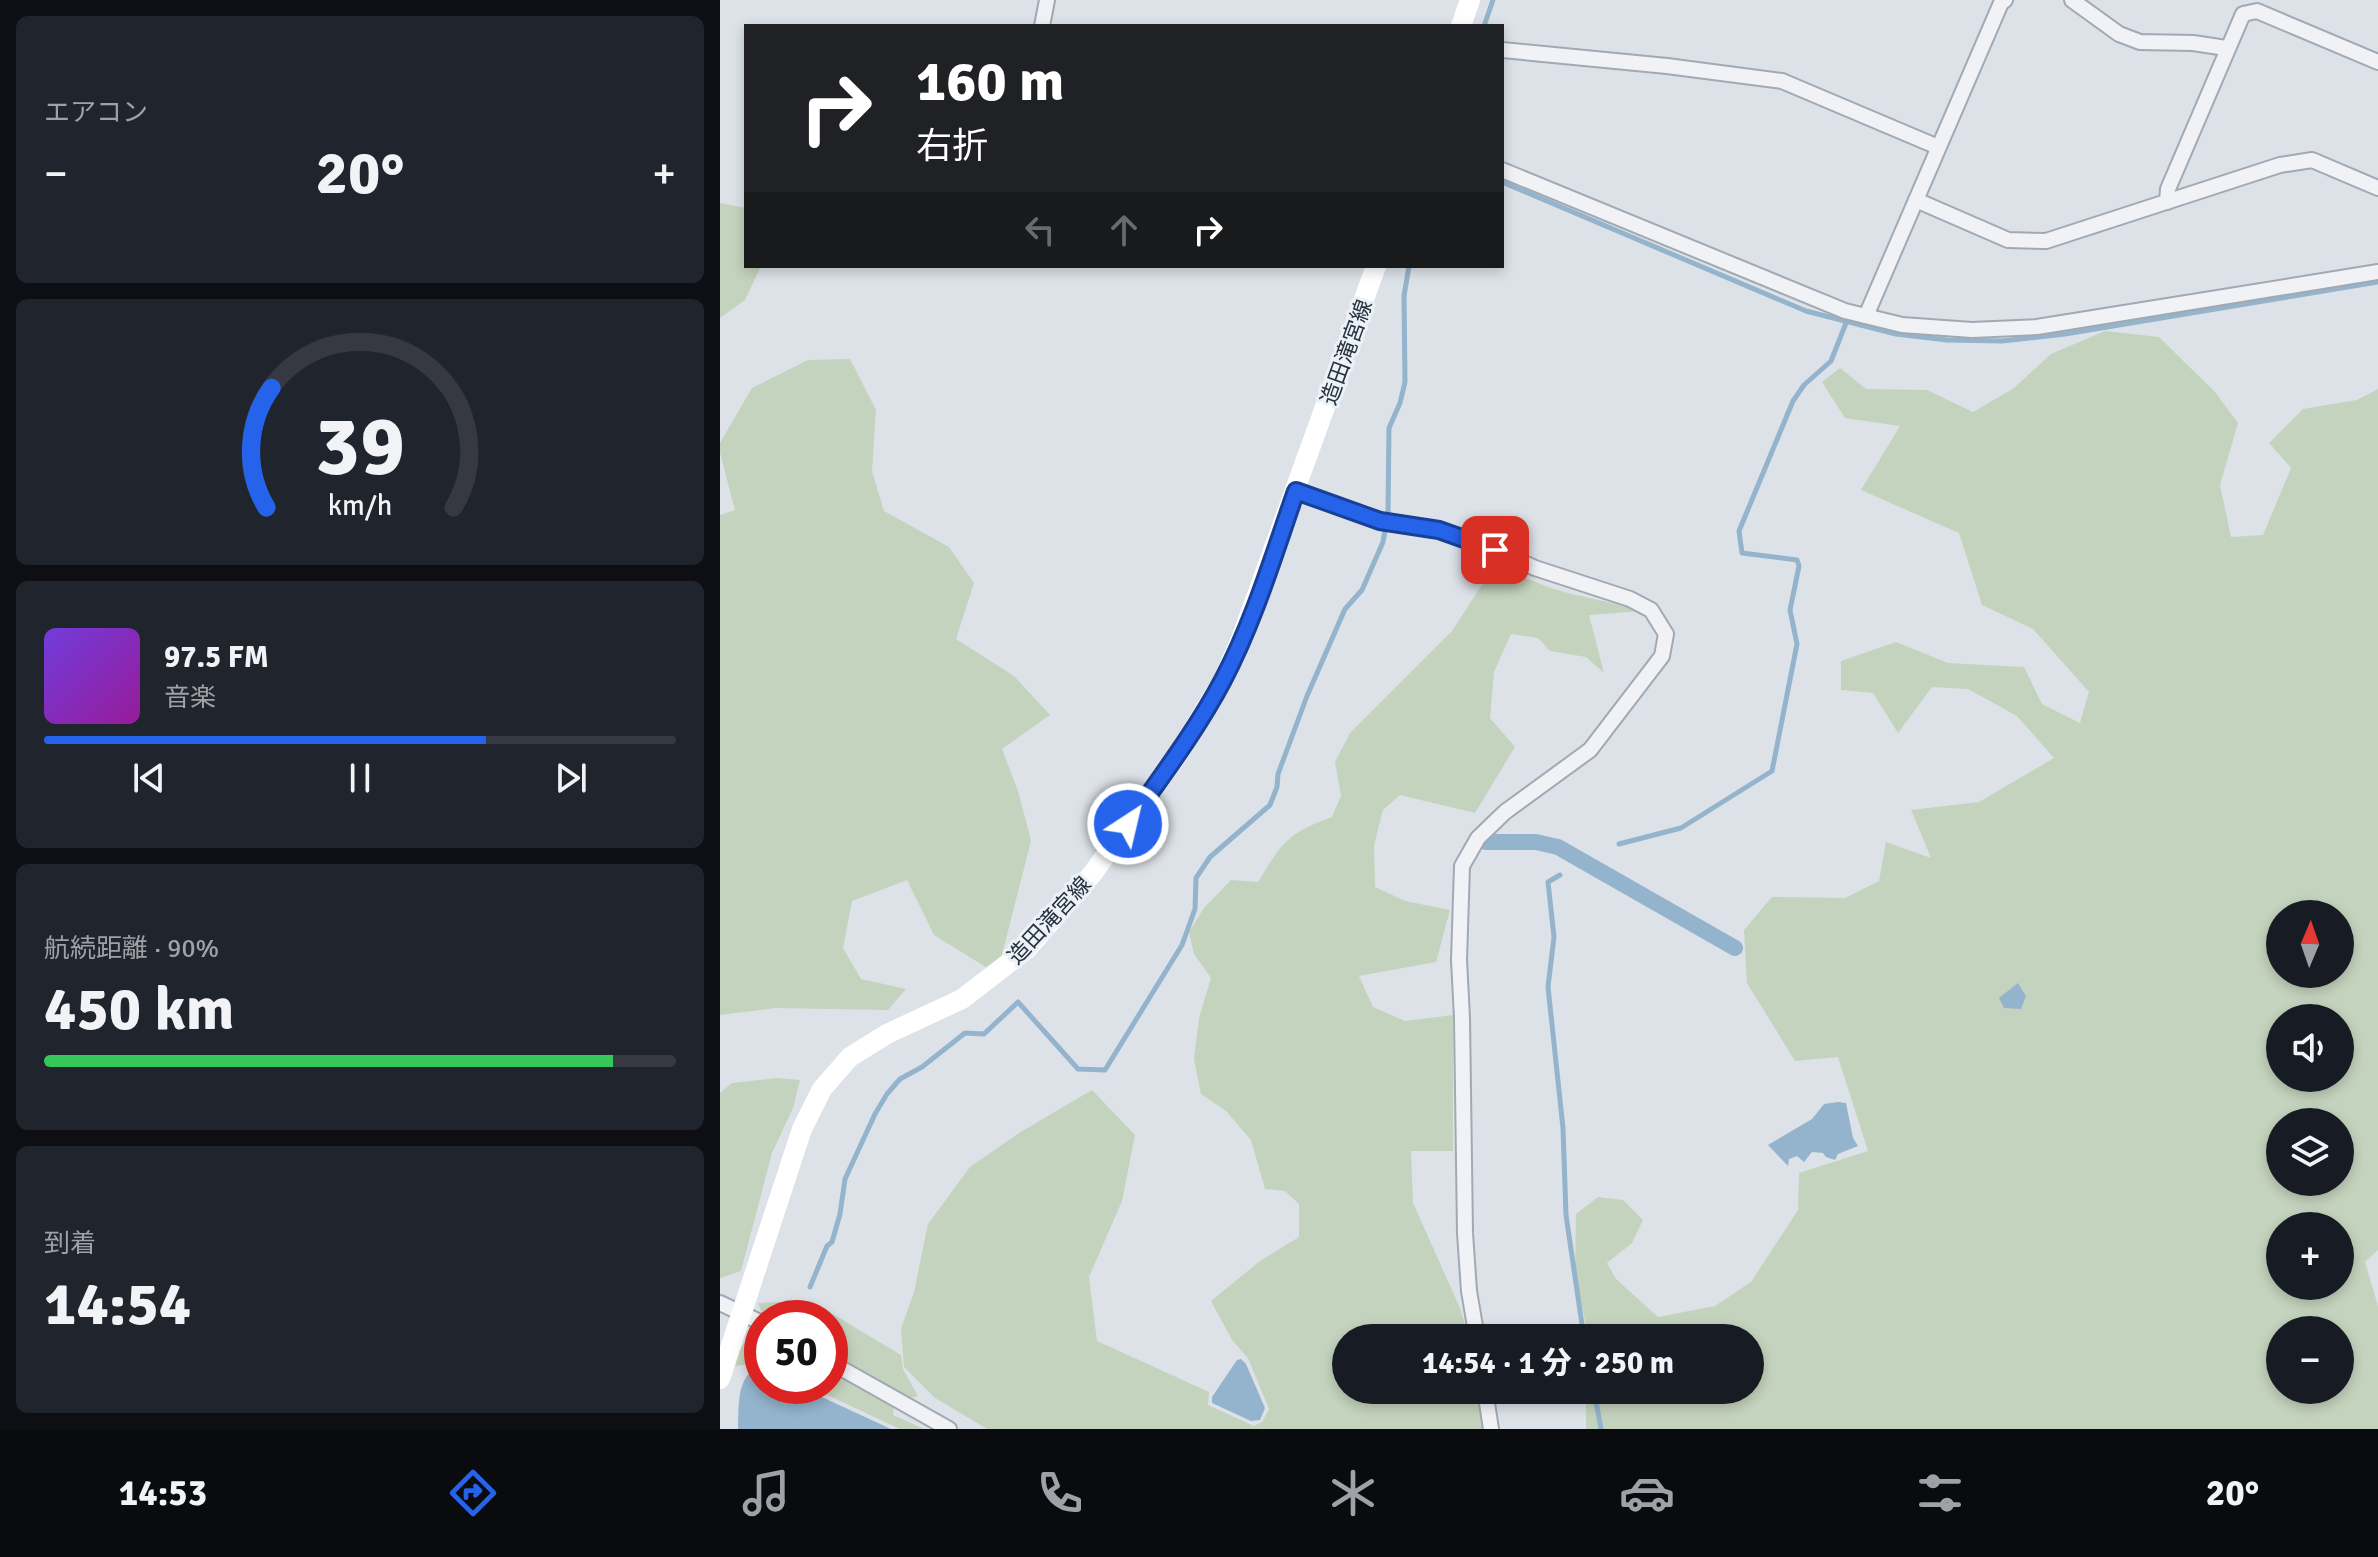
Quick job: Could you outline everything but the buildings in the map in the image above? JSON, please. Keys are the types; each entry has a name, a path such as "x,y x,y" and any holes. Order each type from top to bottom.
{"main road":[{"path":"1462,24 1470,0"},
{"name":"造田滝宮線","path":"720,1379 802,1129 822,1089 850,1057 887,1034 962,999 1027,949 1093,873 1181,750 1223,680 1296,491 1375,268"}],"street":[{"path":"1042,24 1047,0"},
{"path":"1866,316 2001,3 2005,0"},
{"path":"2072,0 2119,34 2140,42 2193,43 2226,48"},
{"path":"2167,202 2168,189 2243,14 2257,11 2378,62"},
{"path":"1504,50 1782,81 1938,147"},
{"path":"1916,200 2008,240 2046,241 2280,165 2312,160 2378,188"},
{"path":"1504,171 1845,311 1902,325 1972,330 2037,327 2378,272"},
{"path":"1296,491 1387,523 1439,530 1475,541 1535,568 1630,599 1651,610 1666,634 1662,656 1590,750 1505,812 1478,838 1462,866 1459,960 1465,1233 1475,1324"},
{"path":"720,1303 742,1312"},
{"path":"848,1372 949,1429"},
{"path":"1487,1404 1491,1429"}],"green space":[{"path":"720,203 744,208 744,268 760,268 745,300 720,318"},
{"path":"2105,331 2159,337 2215,392 2238,423 2220,485 2231,537 2263,535 2291,468 2269,443 2303,409 2357,400 2378,389 2378,1250 2365,1262 2378,1306 2378,1429 1586,1429 1586,1404 1764,1404 1764,1324 1586,1324 1575,1274 1576,1214 1598,1197 1623,1200 1643,1220 1632,1243 1607,1263 1616,1279 1658,1317 1715,1306 1751,1282 1798,1210 1799,1173 1868,1151 1838,1057 1795,1061 1747,983 1744,930 1772,897 1845,898 1879,881 1886,842 1931,858 1911,810 1979,802 2054,758 2017,716 1968,689 1932,687 1898,733 1873,693 1841,690 1841,661 1896,642 1948,663 2024,667 2042,704 2080,723 2089,692 2033,629 1982,605 1959,533 1861,490 1900,426 1845,418 1822,382 1840,368 1866,389 1927,390 1973,412 2014,388 2051,354"},
{"path":"850,359 876,410 872,471 884,511 949,547 974,583 956,639 1014,676 1050,715 1002,749 1019,794 1031,841 997,974 934,935 907,880 852,901 843,948 861,979 906,989 888,1010 776,1008 720,1015 720,515 735,510 720,443 752,388 808,360"},
{"path":"1466,550 1551,588 1641,611 1589,615 1604,673 1586,657 1550,651 1538,638 1511,634 1494,672 1490,718 1515,747 1475,813 1400,795 1383,810 1374,845 1375,887 1405,901 1450,910 1436,962 1359,976 1373,1007 1405,1021 1453,1015 1453,1151 1411,1151 1413,1203 1465,1324 1332,1324 1332,1404 1481,1404 1485,1429 987,1429 935,1398 904,1367 901,1329 914,1292 928,1224 970,1167 1019,1133 1092,1090 1135,1135 1122,1201 1089,1277 1097,1341 1209,1392 1208,1405 1254,1426 1262,1422 1269,1409 1248,1358 1232,1340 1211,1301 1260,1261 1299,1237 1299,1204 1285,1191 1265,1189 1251,1140 1226,1111 1201,1094 1194,1059 1199,1018 1211,978 1194,954 1189,932 1204,908 1231,880 1258,882 1287,841 1295,834 1332,817 1341,796 1335,762 1350,733 1452,631 1485,580"},
{"path":"777,1078 800,1080 793,1108 772,1153 741,1271 720,1278 720,1093 732,1083"},
{"path":"848,1323 901,1355 903,1369 918,1396 907,1399 848,1366"},
{"path":"744,1344 744,1365 732,1367 736,1355"},
{"path":"848,1381 894,1407 893,1415 924,1429 900,1429 847,1404"}],"water":[{"path":"2018,983 2026,996 2021,1009 2004,1008 1999,998"},
{"path":"1846,1103 1853,1138 1858,1146 1838,1154 1835,1160 1823,1153 1812,1152 1804,1162 1797,1156 1789,1159 1788,1166 1768,1145 1812,1119 1824,1104"},
{"path":"1241,1359 1265,1408 1260,1420 1251,1421 1212,1403 1212,1397 1237,1360"},
{"path":"744,1381 744,1404 837,1404 891,1429 738,1429"}],"waterway":[{"path":"1485,24 1493,0"},
{"path":"1504,183 1806,311 1896,334 1947,340 2002,341 2065,334 2378,282"},
{"path":"810,1287 827,1246 832,1242 845,1179 875,1114 900,1079 922,1067 965,1033 984,1034 1018,1002 1078,1069 1105,1070 1182,945 1195,909 1196,878 1210,857 1270,805 1307,696 1345,609 1362,590 1383,542 1388,513 1389,428 1405,382 1404,296 1409,268"},
{"path":"1619,844 1681,828 1772,771 1797,644 1790,610 1799,566 1797,560 1742,553 1739,531 1793,401 1804,385 1831,361 1846,323"},
{"path":"1486,842 1536,842 1558,847 1735,948"},
{"path":"1560,875 1548,882 1554,937 1548,987 1563,1128 1566,1215 1582,1324"},
{"path":"1597,1404 1601,1429"}],"route":[{"path":"1128,824 1181,750 1223,680 1296,491 1380,521 1439,530 1495,550"}]}
